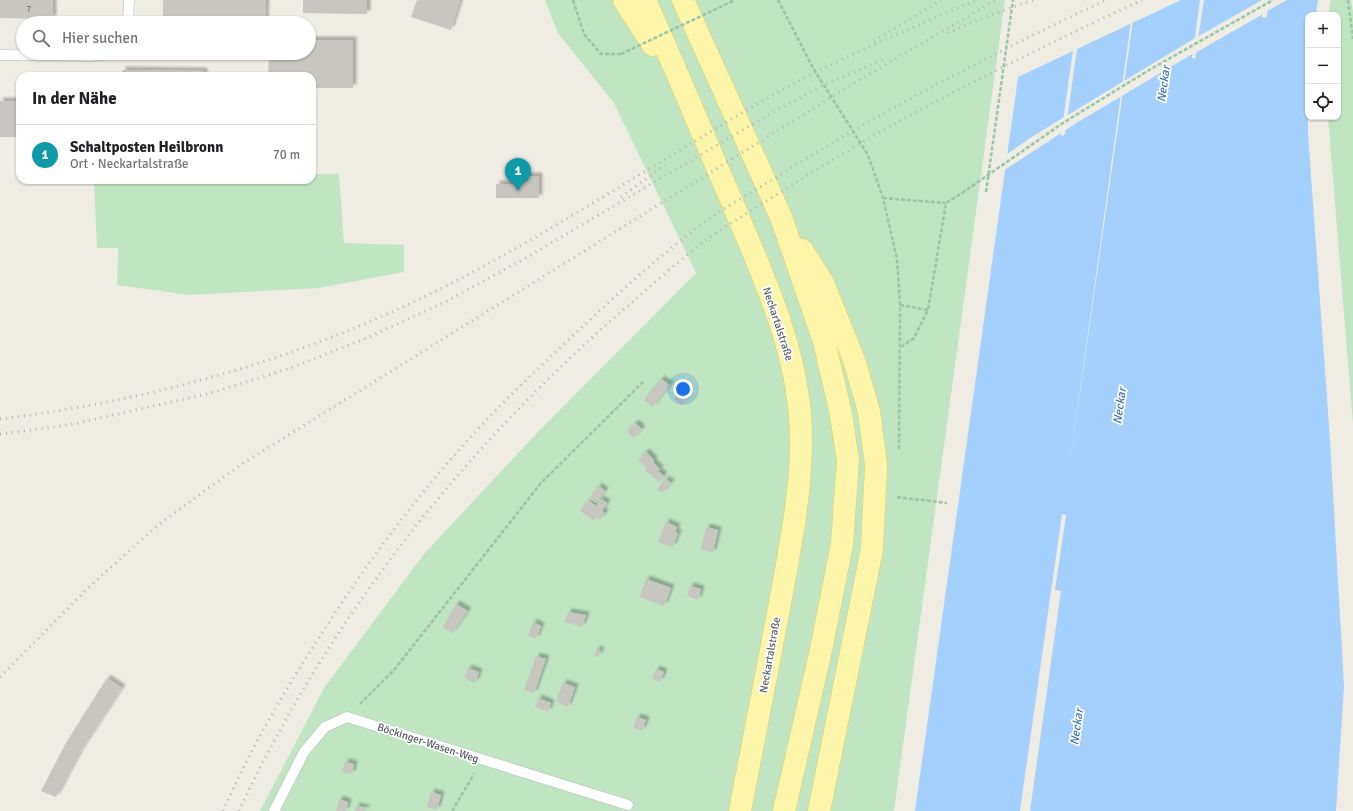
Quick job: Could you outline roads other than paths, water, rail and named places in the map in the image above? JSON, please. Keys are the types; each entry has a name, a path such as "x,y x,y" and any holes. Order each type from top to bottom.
{"main road":[{"path":"624,0 685,92"},
{"name":"Neckartalstraße","path":"645,0 763,277 788,348 797,391 801,442 798,492 790,543 740,811"},
{"path":"683,0 781,217 824,341 842,414 848,461 842,544 821,650 784,811"},
{"path":"781,217 823,283 854,360 869,411 876,465 872,549 819,811"}],"lane":[{"path":"128,0 128,16"},
{"path":"0,55 16,55"},
{"name":"Böckinger-Wasen-Weg","path":"274,811 304,752 325,727 347,717 628,805"}],"water":[{"name":"Neckar","path":"1029,0 1080,0 1061,135 1063,136 1065,134 1084,0 1134,0 1069,470 1136,0 1200,0 1192,58 1195,59 1204,0 1265,0 1262,17 1265,18 1267,16 1269,0 1318,0 1316,12 1305,12 1305,120 1308,120 1330,440 1344,686 1336,811 1030,811 1061,591 1055,590 1066,515 1062,514 1020,811 915,811"}],"railway":[{"path":"874,41 941,0"},
{"path":"0,419 114,401 224,374 278,357 384,316 436,291 520,246 725,123 817,71 870,46 976,0"},
{"path":"0,677 90,586 159,524 242,464 859,80 996,0"},
{"path":"948,33 982,18 1033,0"},
{"path":"223,811 254,746 290,685 315,644 383,544 438,474 490,416 541,365 607,304 646,269 688,235 711,217 740,199 859,127 899,105 1022,40 1106,0"},
{"path":"239,811 275,739 315,669 359,602 407,537 458,475 512,416 569,359 629,305 710,237 863,142 908,116 1001,68 1142,0"},
{"path":"0,434 69,425 211,393 291,368 369,337 445,302 524,259 775,111 823,85 887,58"},
{"path":"621,197 665,165"}],"place":[{"name":"Schaltposten Heilbronn","path":"518,191"}]}
